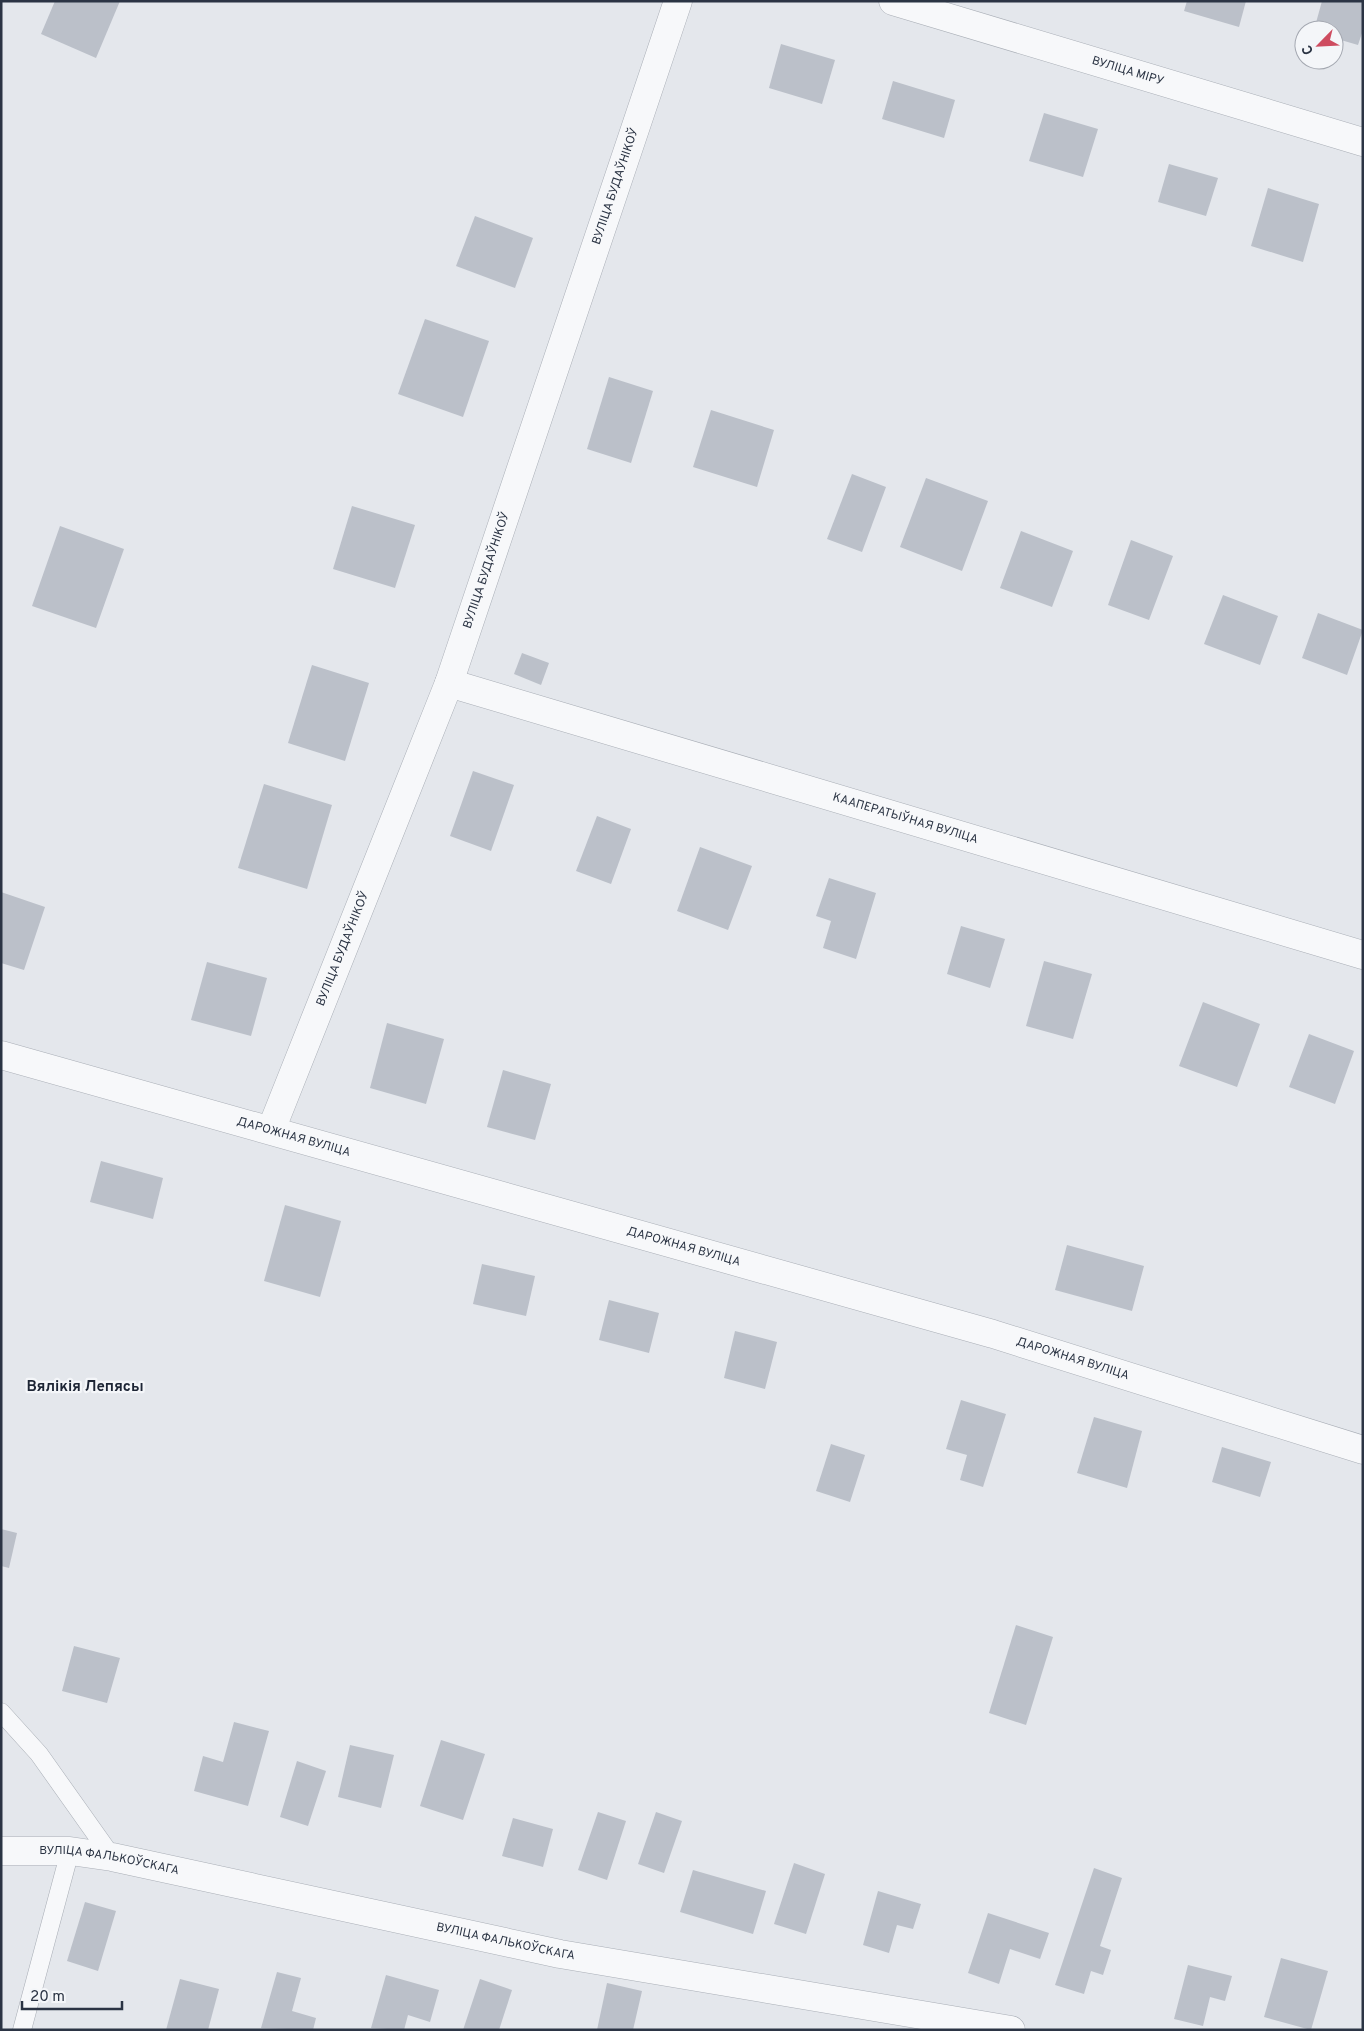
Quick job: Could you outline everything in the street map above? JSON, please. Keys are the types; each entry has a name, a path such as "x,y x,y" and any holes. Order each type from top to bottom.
{"street":[{"name":"ВУЛІЦА БУДАЎНІКОЎ","path":"271,1130 449,683 678,1"},
{"name":"ВУЛІЦА МІРУ","path":"893,1 1363,142"},
{"name":"КААПЕРАТЫЎНАЯ ВУЛІЦА","path":"449,683 1363,955"},
{"name":"ДАРОЖНАЯ ВУЛІЦА","path":"1,1055 993,1334 1363,1450"},
{"name":"ВУЛІЦА ФАЛЬКОЎСКАГА","path":"1,1851 70,1851 112,1857 560,1954 1011,2030"}],"lane":[{"path":"1,1712 39,1754 112,1857"},
{"path":"22,2030 70,1851"}],"building":[{"path":"55,1 120,1 96,58 41,34"},
{"path":"1187,1 1246,1 1239,27 1184,11"},
{"path":"1322,1 1363,1 1363,30 1358,45 1344,41 1344,20 1317,20"},
{"path":"781,44 835,60 822,104 769,88"},
{"path":"893,81 955,100 944,138 882,119"},
{"path":"1044,113 1098,129 1083,177 1029,161"},
{"path":"1169,164 1218,178 1206,216 1158,202"},
{"path":"1268,188 1319,204 1303,262 1251,246"},
{"path":"475,216 533,238 515,288 456,266"},
{"path":"425,319 489,341 463,417 398,394"},
{"path":"609,377 653,391 631,463 587,449"},
{"path":"711,410 774,430 757,487 693,467"},
{"path":"852,474 886,487 862,552 827,539"},
{"path":"926,478 988,501 962,571 900,547"},
{"path":"352,506 415,525 395,588 333,569"},
{"path":"60,526 124,549 96,628 32,606"},
{"path":"1021,531 1073,551 1052,607 1000,588"},
{"path":"1131,540 1173,556 1149,620 1108,605"},
{"path":"1223,595 1278,616 1260,665 1204,644"},
{"path":"1318,613 1363,630 1347,675 1302,658"},
{"path":"522,653 549,663 541,685 514,674"},
{"path":"312,665 369,683 345,761 288,743"},
{"path":"473,771 514,785 491,851 450,836"},
{"path":"264,784 332,805 307,889 238,868"},
{"path":"597,816 631,829 611,884 576,871"},
{"path":"700,847 752,866 728,930 677,911"},
{"path":"829,878 876,893 856,959 823,948 831,921 816,916"},
{"path":"1,892 45,907 24,970 1,963"},
{"path":"961,926 1005,939 990,988 947,974"},
{"path":"1044,961 1092,974 1073,1039 1026,1026"},
{"path":"207,962 267,978 251,1036 191,1020"},
{"path":"1203,1002 1260,1024 1237,1087 1179,1066"},
{"path":"387,1023 444,1039 426,1104 370,1088"},
{"path":"1309,1034 1354,1051 1335,1104 1289,1087"},
{"path":"503,1070 551,1084 535,1140 487,1127"},
{"path":"101,1161 163,1178 153,1219 90,1202"},
{"path":"285,1205 341,1221 320,1297 264,1281"},
{"path":"1067,1245 1144,1266 1132,1311 1055,1290"},
{"path":"482,1264 535,1276 526,1316 473,1304"},
{"path":"609,1300 659,1313 649,1353 599,1340"},
{"path":"735,1331 777,1342 765,1389 724,1378"},
{"path":"961,1400 1006,1414 983,1487 960,1480 967,1455 946,1449"},
{"path":"1094,1417 1142,1431 1127,1488 1077,1473"},
{"path":"831,1444 865,1455 850,1502 816,1491"},
{"path":"1222,1447 1271,1462 1260,1497 1212,1482"},
{"path":"1,1529 17,1533 9,1568 1,1566"},
{"path":"1016,1625 1053,1637 1026,1725 989,1713"},
{"path":"74,1646 120,1658 107,1703 62,1691"},
{"path":"234,1722 269,1731 248,1806 194,1791 203,1756 223,1762"},
{"path":"441,1740 485,1754 463,1820 420,1806"},
{"path":"350,1745 394,1755 381,1808 338,1797"},
{"path":"297,1761 326,1771 308,1826 280,1817"},
{"path":"598,1812 626,1821 607,1880 578,1870"},
{"path":"656,1812 682,1821 664,1873 638,1864"},
{"path":"513,1818 553,1829 543,1867 502,1856"},
{"path":"794,1863 825,1874 806,1934 774,1924"},
{"path":"1094,1868 1122,1878 1100,1946 1111,1950 1103,1975 1091,1971 1084,1994 1055,1985"},
{"path":"693,1870 766,1891 753,1934 680,1912"},
{"path":"878,1891 921,1904 913,1929 897,1925 889,1953 863,1945"},
{"path":"85,1902 116,1911 98,1971 67,1961"},
{"path":"988,1913 1049,1933 1040,1959 1010,1949 999,1984 968,1973"},
{"path":"1281,1958 1328,1971 1311,2030 1264,2017"},
{"path":"1188,1965 1232,1976 1225,2001 1210,1997 1203,2026 1174,2019"},
{"path":"277,1972 301,1978 292,2011 316,2018 313,2030 261,2028"},
{"path":"386,1975 439,1990 430,2022 408,2015 404,2030 371,2028"},
{"path":"180,1979 219,1989 208,2030 166,2030"},
{"path":"480,1979 512,1990 499,2030 463,2030"},
{"path":"607,1983 642,1991 633,2030 597,2030"}],"district":[{"name":"Вялікія Лепясы","path":"85,1387"}]}
